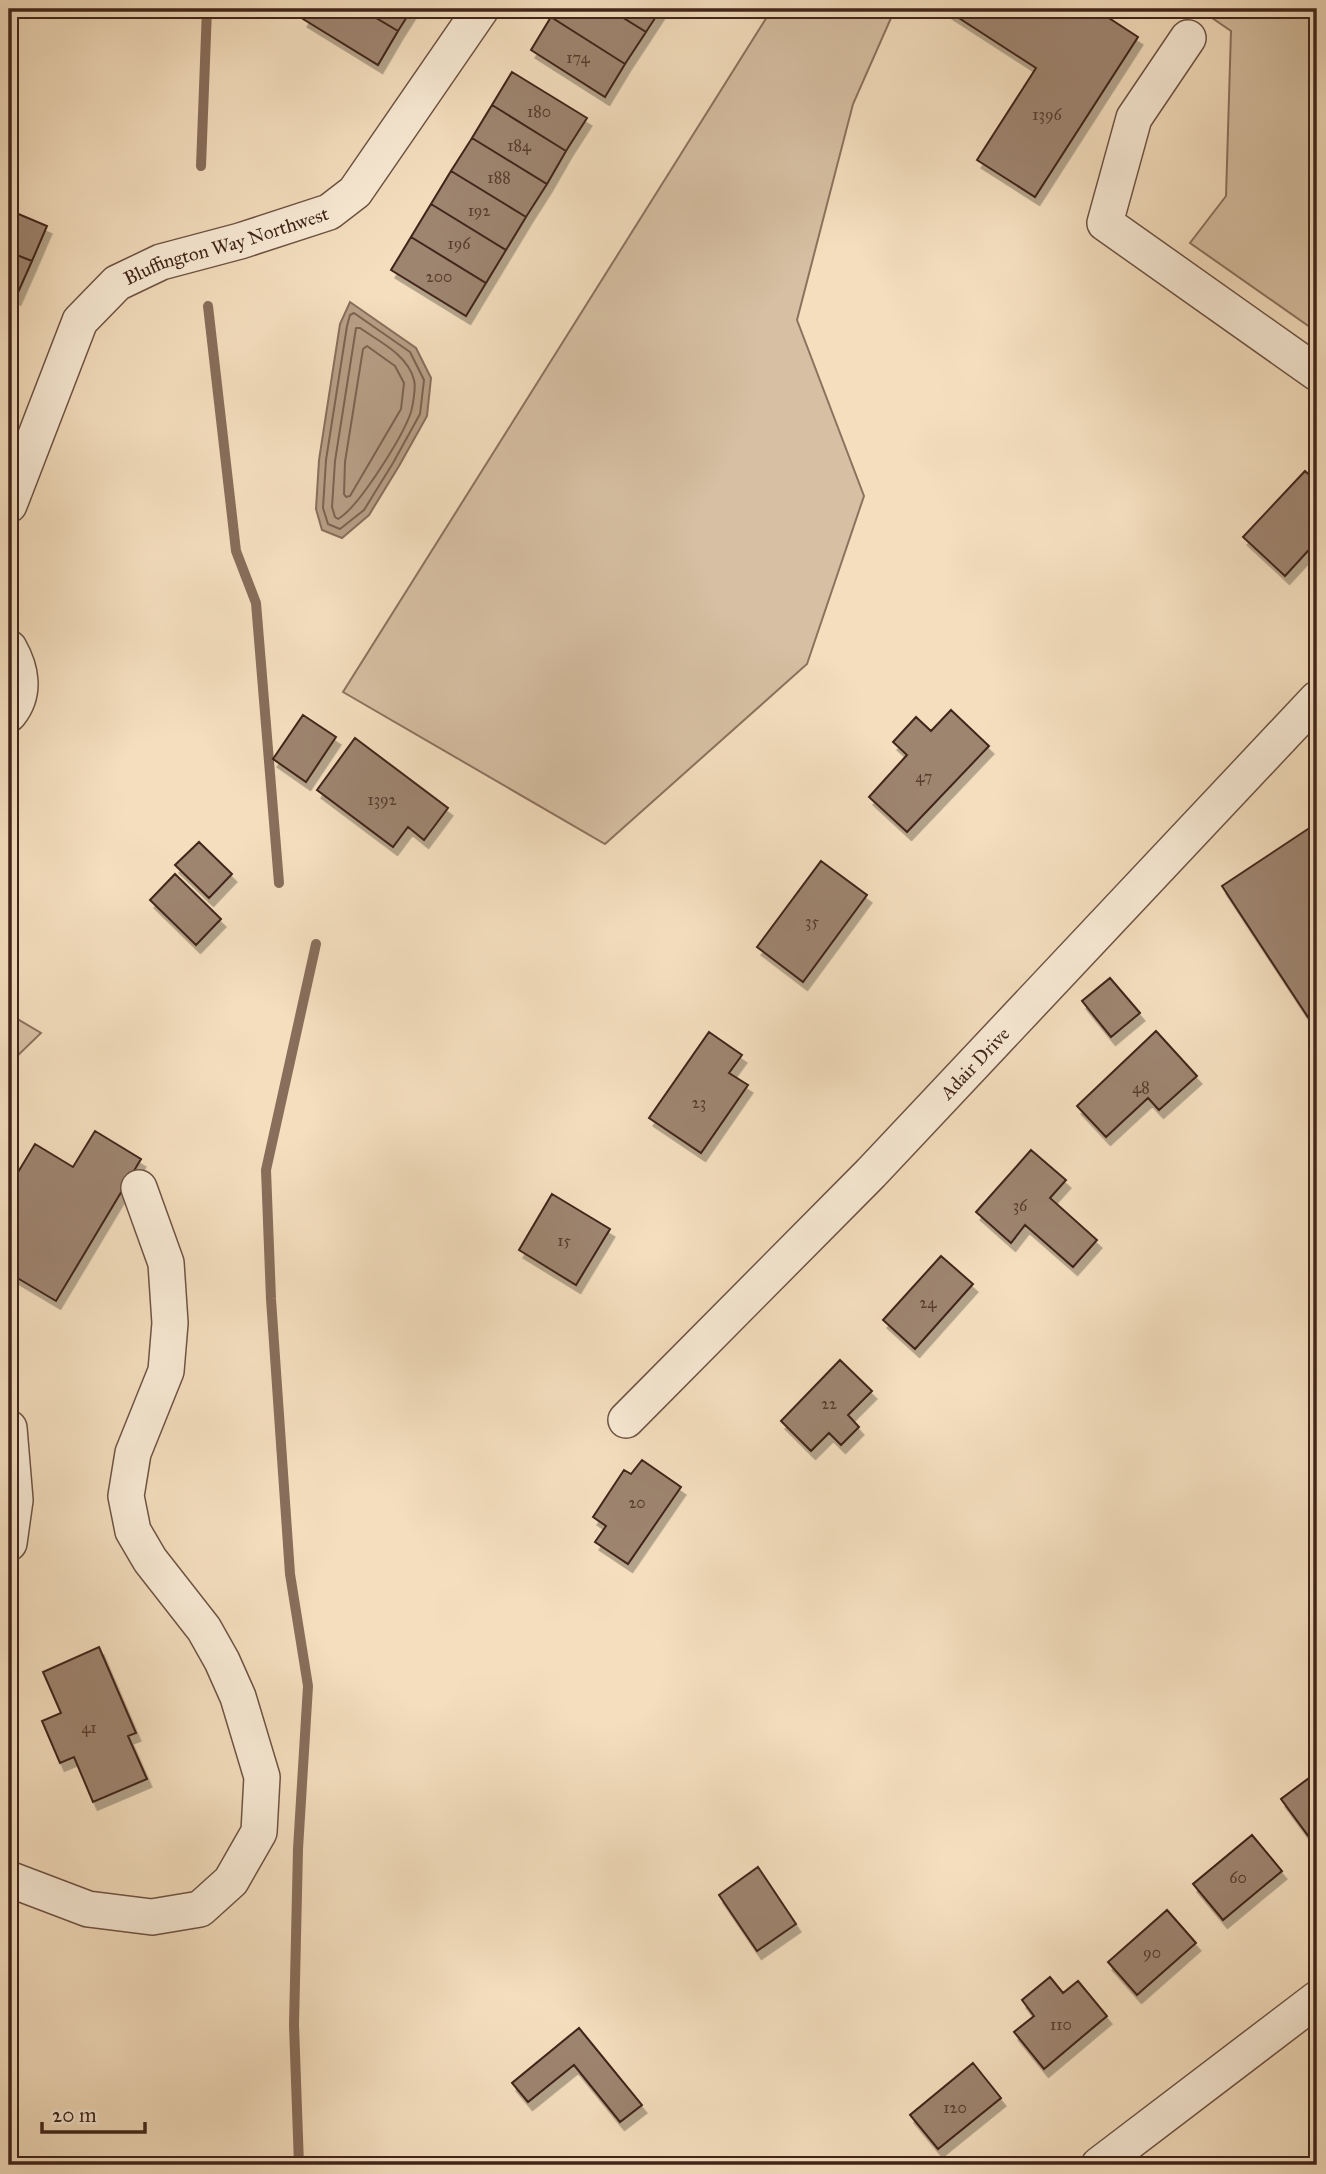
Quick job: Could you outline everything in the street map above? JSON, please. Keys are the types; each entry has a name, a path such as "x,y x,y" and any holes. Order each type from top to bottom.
{"street":[{"name":"Bluffington Way Northwest","path":"9,505 80,321 117,283 161,262 240,241 329,212 355,192 481,9"},
{"path":"1188,38 1134,118 1105,223 1317,373"},
{"path":"9,648 17,662 21,679 19,695 9,714"},
{"name":"Adair Drive","path":"626,1420 871,1173 1317,699"},
{"path":"9,1879 88,1909 152,1917 200,1909 232,1881 259,1832 262,1777 238,1697 204,1629 150,1560 133,1531 126,1496 133,1453 166,1371 170,1324 166,1263 139,1188"},
{"path":"9,1428 15,1500 9,1543"},
{"path":"1099,2165 1317,1999"}],"shaded area":[{"path":"772,9 895,9 853,104 797,320 864,496 807,664 605,844 343,692"},
{"path":"1199,9 1317,9 1317,332 1190,243 1226,196 1231,31"},
{"path":"9,1014 41,1033 9,1064"}],"water":[{"path":"350,302 416,348 431,378 427,416 369,515 342,538 322,530 316,509 319,460 340,324"}],"building":[{"path":"309,9 361,9 398,31 378,65 303,19"},
{"path":"361,9 412,9 398,31"},
{"path":"557,9 609,9 646,32 625,64 551,17"},
{"path":"609,9 661,9 646,32"},
{"path":"945,9 1095,9 1138,37 1035,197 977,160 1036,68"},
{"path":"551,17 625,64 605,97 531,50"},
{"path":"512,72 587,118 566,151 492,105"},
{"path":"492,105 566,151 547,184 472,138"},
{"path":"472,138 547,184 526,217 451,171"},
{"path":"451,171 526,217 506,250 431,204"},
{"path":"431,204 506,250 486,283 411,237"},
{"path":"9,210 47,226 32,261 9,252"},
{"path":"411,237 486,283 466,316 391,270"},
{"path":"9,252 32,261 16,297 9,294"},
{"path":"1305,471 1317,482 1317,541 1285,576 1243,537"},
{"path":"951,710 989,746 907,832 869,797 907,755 893,742 916,717 931,731"},
{"path":"303,715 336,737 306,782 273,759"},
{"path":"355,738 448,808 424,840 408,827 393,847 317,790"},
{"path":"1317,823 1317,1031 1222,886"},
{"path":"199,842 232,874 209,898 175,865"},
{"path":"821,861 867,895 803,982 757,947"},
{"path":"175,874 221,919 196,945 150,900"},
{"path":"1110,978 1140,1013 1111,1037 1082,1001"},
{"path":"1156,1031 1197,1076 1159,1110 1148,1098 1106,1137 1077,1106"},
{"path":"709,1032 742,1055 729,1073 748,1085 701,1153 649,1118"},
{"path":"95,1131 141,1159 56,1301 9,1273 9,1187 35,1144 73,1167"},
{"path":"1031,1150 1066,1180 1050,1198 1097,1240 1073,1267 1025,1225 1011,1243 976,1212"},
{"path":"552,1194 610,1229 576,1285 519,1250"},
{"path":"941,1256 973,1284 915,1349 883,1320"},
{"path":"840,1360 872,1391 848,1415 859,1427 841,1445 829,1433 811,1451 781,1421"},
{"path":"642,1460 681,1487 628,1564 595,1542 606,1526 593,1517 624,1470 631,1474"},
{"path":"99,1647 136,1733 128,1736 147,1779 93,1802 74,1757 60,1763 42,1721 61,1713 43,1672"},
{"path":"1317,1772 1317,1830 1309,1837 1281,1799"},
{"path":"1252,1835 1282,1871 1223,1920 1193,1884"},
{"path":"758,1867 796,1924 757,1951 719,1895"},
{"path":"1167,1910 1196,1943 1137,1995 1108,1962"},
{"path":"1050,1977 1063,1993 1078,1981 1107,2016 1044,2069 1014,2032 1034,2016 1022,2000"},
{"path":"579,2028 642,2105 620,2122 574,2065 528,2102 512,2083"},
{"path":"973,2063 1001,2098 938,2149 910,2115"}],"waterway":[{"path":"201,166 207,9"},
{"path":"208,306 236,551 256,603 279,883"},
{"path":"299,2165 294,2025 298,1849 308,1686 290,1574 271,1299 266,1170 316,944"}]}
